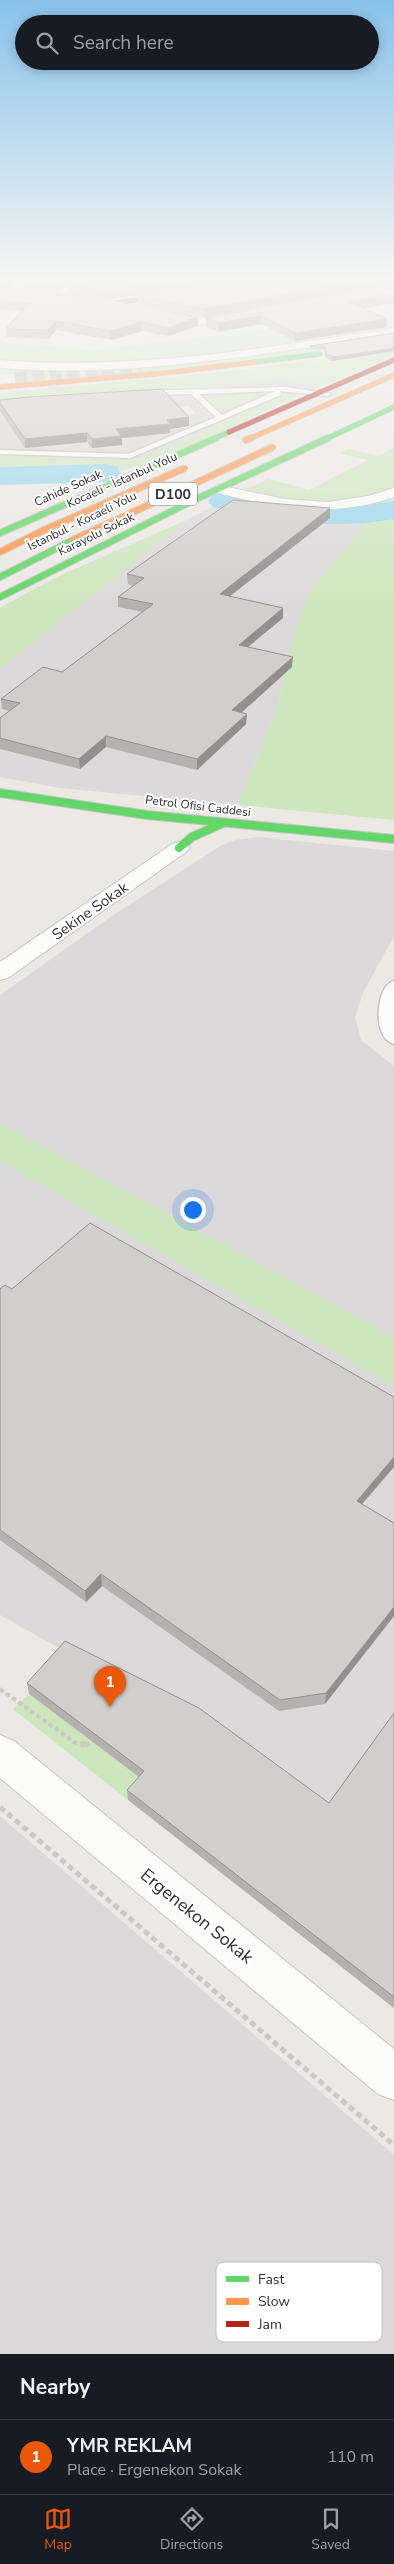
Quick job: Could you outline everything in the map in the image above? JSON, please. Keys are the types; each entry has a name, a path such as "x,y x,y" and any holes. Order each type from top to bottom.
{"main road":[{"name":"Cahide Sokak","path":"0,537 124,484 334,388"},
{"name":"Cahide Sokak","path":"0,533 124,484 337,388"},
{"path":"241,442 365,388"},
{"name":"Karayolu Sokak","path":"0,596 177,508 394,407"},
{"name":"İstanbul - Kocaeli Yolu","path":"0,577 73,540 277,445"},
{"name":"Kocaeli - İstanbul Yolu","path":"0,552 44,530 193,464"},
{"path":"124,484 183,494 205,495"},
{"path":"124,484 167,501 177,508"},
{"path":"183,494 192,501"},
{"path":"167,501 192,501"},
{"name":"Petrol Ofisi Caddesi","path":"0,784 135,808 176,818 221,823"},
{"name":"Petrol Ofisi Caddesi","path":"0,793 394,839"},
{"path":"135,808 179,832 184,838 179,848"},
{"path":"176,818 188,828 188,836 179,848"},
{"path":"179,848 192,837 221,823 259,823"},
{"path":"179,848 259,823"},
{"name":"Petrol Ofisi Caddesi","path":"259,823 394,829"}],"street":[{"path":"218,489 275,501 328,507 338,507 394,492"},
{"name":"Sekine Sokak","path":"0,973 179,848"},
{"name":"Ergenekon Sokak","path":"0,1754 394,2078"}],"lane":[{"path":"0,452 130,456 286,389"},
{"path":"135,394 286,389 319,395"},
{"path":"192,392 221,418"},
{"path":"394,985 385,1016 385,1025 394,1039"}],"path":[{"path":"0,1689 74,1742 86,1746 92,1742"},
{"path":"0,1807 394,2146"}],"shaded area":[{"path":"180,388 317,388 297,396 284,395 137,460 109,461 0,454 0,411 116,438 190,427 180,416 196,414 189,406 172,408 135,396 0,409 0,400","holes":["268,391 228,408 216,407 207,398"]},
{"path":"223,501 330,518 371,515 288,656 277,710 237,805 60,788 0,777 0,608 59,576 187,520"},
{"path":"258,837 394,851 394,936 363,993 355,1018 361,1040 394,1066 394,1337 0,1123 0,995 112,916 220,846 235,840"},
{"path":"0,1161 394,1386 394,2008 128,1800 66,1652 0,1615"},
{"path":"0,1816 394,2155 394,2354 0,2354"}],"green space":[{"path":"55,388 180,388 0,400 0,393"},
{"path":"270,391 233,407 216,407 207,397"},
{"path":"293,394 297,396 203,441 153,462 130,469 80,475 0,476 0,454 109,461 137,460 284,395"},
{"path":"394,448 394,820 237,805 277,710 288,656 309,593 371,515 330,518 223,501 268,479 309,490 368,460 340,453 349,449 378,456"},
{"path":"187,520 0,669 0,608 59,576"},
{"path":"0,1123 394,1337 394,1386 0,1161"},
{"path":"29,1694 145,1782 128,1800 13,1709"}],"water":[{"path":"229,498 312,512 353,511 394,502 394,514 369,519 370,515 315,515 278,511 223,501"}],"building":[{"path":"162,389 189,417 167,420 170,424 116,429 121,436 92,439 87,433 25,439 0,403 0,400 29,397"},
{"path":"233,500 330,508 220,594 283,608 239,645 293,657 232,710 247,714 197,759 106,736 79,759 0,738 0,718 20,703 1,699 43,667 62,672 153,604 118,597 144,578 127,574"},
{"path":"90,1223 394,1397 394,1457 357,1501 394,1523 394,1607 326,1693 280,1700 101,1574 85,1591 0,1530 0,1289 5,1285 12,1289"},
{"path":"65,1641 199,1708 329,1803 394,1713 394,1997 127,1790 144,1771 27,1683"}],"waterway":[{"path":"0,476 107,473"},
{"path":"223,501 288,512 328,516 348,516 394,510"}],"traffic: fast":[{"path":"0,597 192,501 394,407"},
{"path":"0,533 229,432"},
{"path":"0,577 73,540"},
{"path":"0,793 147,815 394,839"},
{"path":"179,848 192,837 223,823"}],"traffic: slow":[{"path":"246,440 365,388"},
{"path":"73,540 273,447"},
{"path":"44,530 185,468"},
{"path":"0,552 44,530"}],"traffic: jam":[{"path":"229,432 330,388"}],"place":[{"name":"YMR REKLAM","path":"110,1707"}]}
